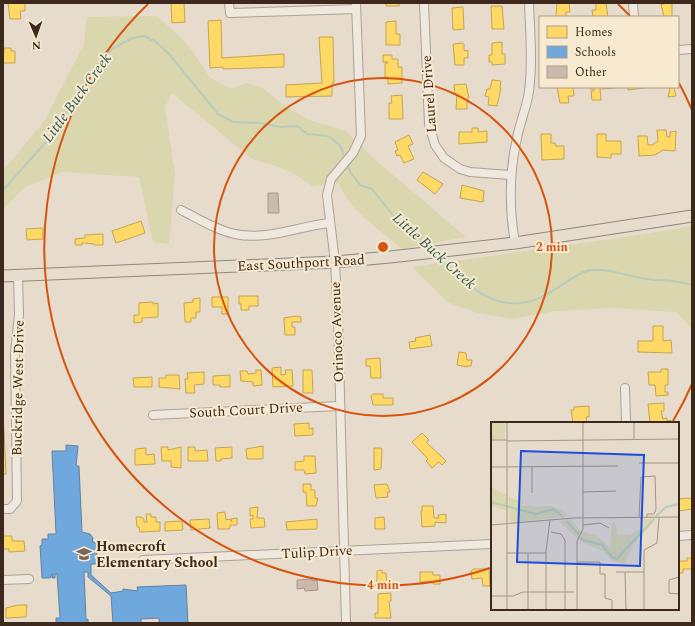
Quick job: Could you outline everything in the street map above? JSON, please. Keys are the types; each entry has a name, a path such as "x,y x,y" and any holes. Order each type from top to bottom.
{"main road":[{"name":"East Southport Road","path":"3,276 335,262 449,252 692,216"}],"street":[{"path":"229,3 230,13 356,6"},
{"name":"Laurel Drive","path":"424,3 429,124 435,145 444,158 460,169 470,172 511,175"},
{"path":"515,243 510,205 511,175 517,137 528,96 530,55 529,3"},
{"path":"634,3 634,16"},
{"name":"Orinoco Avenue","path":"346,623 335,262 327,193 334,174 353,153 360,141 362,128 356,6"},
{"path":"679,50 692,49"},
{"path":"530,55 539,54"},
{"path":"181,210 217,228 237,235 273,234 330,223"},
{"name":"Buckridge West Drive","path":"3,509 10,509 17,501 15,353 19,314 18,275"},
{"path":"625,388 626,422"},
{"name":"South Court Drive","path":"153,415 339,406"},
{"path":"679,536 692,535"},
{"name":"Tulip Drive","path":"143,560 491,544"},
{"path":"3,580 29,578"}],"shaded area":[{"path":"157,16 180,37 194,53 210,78 232,89 246,83 262,88 284,105 309,120 346,131 372,157 466,237 402,249 357,210 343,192 339,183 312,186 298,176 276,166 252,159 172,93 165,107 175,174 169,244 153,242 139,177 62,172 25,187 3,210 3,171 45,120 84,44 87,17"},
{"path":"692,226 692,332 691,328 676,312 613,308 555,311 512,319 478,313 449,303 412,267 633,236"}],"building: Homes":[{"path":"8,3 25,3 25,11 20,11 21,19 10,19"},
{"path":"171,3 184,3 185,22 172,23"},
{"path":"386,3 399,3 399,6 386,6"},
{"path":"557,3 569,3 570,12 566,12 566,16 556,16"},
{"path":"596,3 606,3 608,16 593,16 592,10 596,10"},
{"path":"672,3 672,16 664,16 661,4"},
{"path":"491,6 502,6 504,29 492,29"},
{"path":"463,7 464,29 453,30 452,8"},
{"path":"221,20 222,58 284,54 284,67 210,68 208,21"},
{"path":"396,21 396,34 400,34 400,45 386,45 386,22"},
{"path":"319,37 333,37 334,83 332,83 332,96 286,97 286,85 322,83"},
{"path":"502,42 502,54 505,54 505,64 492,65 492,62 489,62 489,55 492,55 492,43"},
{"path":"453,44 464,44 464,51 468,50 468,58 464,58 464,65 455,65"},
{"path":"4,48 11,48 11,51 15,51 15,63 3,63"},
{"path":"383,55 392,55 392,59 398,59 398,67 402,67 402,83 388,84 388,77 385,77 385,63 388,62 383,62"},
{"path":"492,80 501,81 497,106 488,105 489,97 485,96 487,89 490,89"},
{"path":"466,84 469,98 467,98 467,109 456,109 457,94 455,94 454,85"},
{"path":"557,88 573,88 574,96 568,96 569,103 560,103"},
{"path":"615,88 600,89 601,100 592,100 591,91 594,91 594,89 590,89"},
{"path":"628,88 644,88 628,90"},
{"path":"670,88 674,88 676,96 668,97"},
{"path":"402,95 403,119 389,119 389,103 392,103 391,96"},
{"path":"472,128 478,128 478,132 487,131 487,142 459,144 459,132 472,132"},
{"path":"657,130 666,130 667,137 670,137 670,132 676,131 675,151 663,150 655,155 639,156 638,136 647,136 648,145 652,145 658,141"},
{"path":"541,134 551,134 551,143 555,143 556,146 564,146 564,159 542,160"},
{"path":"597,134 606,134 606,141 621,141 621,154 611,154 611,158 597,157"},
{"path":"409,135 413,144 408,146 414,159 404,163 400,155 397,156 395,151 398,150 395,142"},
{"path":"423,172 443,184 435,194 417,180"},
{"path":"462,185 484,191 483,202 460,198"},
{"path":"141,221 145,233 116,243 112,231"},
{"path":"43,228 43,239 27,240 26,229"},
{"path":"103,234 103,245 82,243 82,245 75,245 75,239 85,238 85,235"},
{"path":"239,296 258,296 258,306 249,306 249,310 241,310"},
{"path":"212,297 228,297 228,314 222,314 222,307 212,307"},
{"path":"200,298 200,312 196,312 196,318 191,318 191,322 185,322 184,303 193,302 193,299"},
{"path":"153,302 153,304 158,303 158,317 142,318 142,322 134,323 134,315 139,315 139,303"},
{"path":"296,316 301,317 301,322 292,322 292,327 295,327 295,335 285,335 284,318"},
{"path":"653,326 663,326 663,341 671,340 672,353 638,352 638,341 653,341"},
{"path":"430,335 432,346 410,349 409,342 416,341 415,338"},
{"path":"459,352 466,353 467,360 472,360 471,366 467,367 457,365"},
{"path":"380,358 381,378 371,378 370,366 366,366 366,359"},
{"path":"281,367 281,375 286,374 285,370 292,370 293,386 273,387 272,368"},
{"path":"661,369 668,369 668,385 665,385 665,392 668,392 668,395 656,396 655,385 649,385 648,372 661,372"},
{"path":"256,370 261,370 262,385 253,386 253,382 241,381 240,371 247,371 248,374 256,373"},
{"path":"303,370 312,370 313,393 303,393"},
{"path":"204,372 204,384 194,385 195,393 186,393 185,379 188,379 187,373"},
{"path":"166,375 179,375 180,389 159,387 159,378 166,378"},
{"path":"230,375 230,387 213,385 213,376"},
{"path":"152,377 152,387 134,387 133,378"},
{"path":"373,394 383,394 383,398 393,398 393,405 373,405 371,396"},
{"path":"664,403 664,411 661,411 663,419 667,418 667,421 671,420 671,422 650,422 648,404"},
{"path":"589,406 589,417 586,417 587,422 573,422 571,410 574,410 574,407"},
{"path":"3,411 6,474 3,474"},
{"path":"309,423 309,429 313,428 313,435 295,436 294,424"},
{"path":"422,433 429,440 426,442 446,461 442,465 439,462 432,468 426,461 428,459 412,442"},
{"path":"263,446 263,459 247,459 246,449"},
{"path":"161,447 168,447 168,450 181,447 181,468 171,467 171,461 162,461"},
{"path":"188,447 195,447 195,451 207,450 208,461 188,461"},
{"path":"232,447 232,458 216,461 215,448"},
{"path":"146,448 146,455 154,454 155,464 135,465 135,449"},
{"path":"374,448 381,448 382,450 381,469 374,470"},
{"path":"304,456 315,456 316,473 305,474 304,470 295,470 295,462 304,461"},
{"path":"303,484 311,484 311,490 315,490 315,498 318,498 316,506 307,506 306,492 303,492"},
{"path":"387,484 390,492 387,492 388,497 376,498 374,485"},
{"path":"679,499 692,499 692,509 679,511"},
{"path":"422,506 433,506 434,518 439,518 438,515 446,514 446,523 435,522 435,526 422,527"},
{"path":"258,507 257,518 264,518 265,527 251,528 250,519 253,519 253,515 250,516 250,508"},
{"path":"225,512 226,520 230,519 232,522 231,519 237,518 237,525 230,525 229,529 218,529 217,513"},
{"path":"146,514 151,514 151,517 156,517 156,522 160,522 160,531 140,532 139,527 137,527 136,517 141,517 144,519 144,522 147,522"},
{"path":"384,517 385,529 375,529 375,518"},
{"path":"209,519 210,528 191,530 190,520"},
{"path":"317,519 317,529 287,530 286,522"},
{"path":"182,521 183,530 165,531 165,522"},
{"path":"3,536 12,536 12,541 24,541 25,551 9,552 9,549 3,549"},
{"path":"687,558 692,558 692,569 683,569 683,573 679,573 679,561 687,561"},
{"path":"474,569 489,569 490,586 483,586 482,578 472,579 471,571"},
{"path":"382,570 382,573 386,573 387,583 377,583 377,571"},
{"path":"420,572 433,572 433,575 440,575 440,584 433,584 433,582 420,582"},
{"path":"391,593 391,601 389,601 391,618 375,618 375,613 378,613 378,594"},
{"path":"18,605 27,605 26,617 6,618 6,608"}],"building: Schools":[{"path":"66,445 78,446 76,466 79,466 82,532 90,534 93,538 92,542 96,542 97,557 99,560 98,566 97,564 91,564 91,575 111,593 123,591 123,589 138,591 137,587 186,585 188,623 159,623 159,618 141,619 141,623 113,623 111,596 88,577 88,572 84,572 86,620 88,619 88,623 56,623 56,618 60,618 57,574 55,574 55,578 52,578 52,574 50,578 42,578 40,546 42,545 42,539 48,539 48,534 56,534 52,451 66,451"}],"building: Other":[{"path":"268,193 278,193 279,213 268,213"},
{"path":"313,579 313,581 317,580 318,590 305,591 304,588 297,589 297,580"}],"waterway":[{"name":"Little Buck Creek","path":"3,190 54,133 103,59 112,49 132,38 144,36 156,42 169,54 218,114 233,122 259,123 281,127 297,126 307,134 328,136 340,145 345,158"},
{"name":"Little Buck Creek","path":"347,164 351,173 360,185 372,189 400,224 431,248"},
{"name":"Little Buck Creek","path":"438,255 474,289 487,297 501,302 516,304 531,301 552,292 579,274 591,270 616,272 640,278 675,281 692,285"}],"place":[{"name":"Homecroft Elementary School","path":"84,554"}]}
